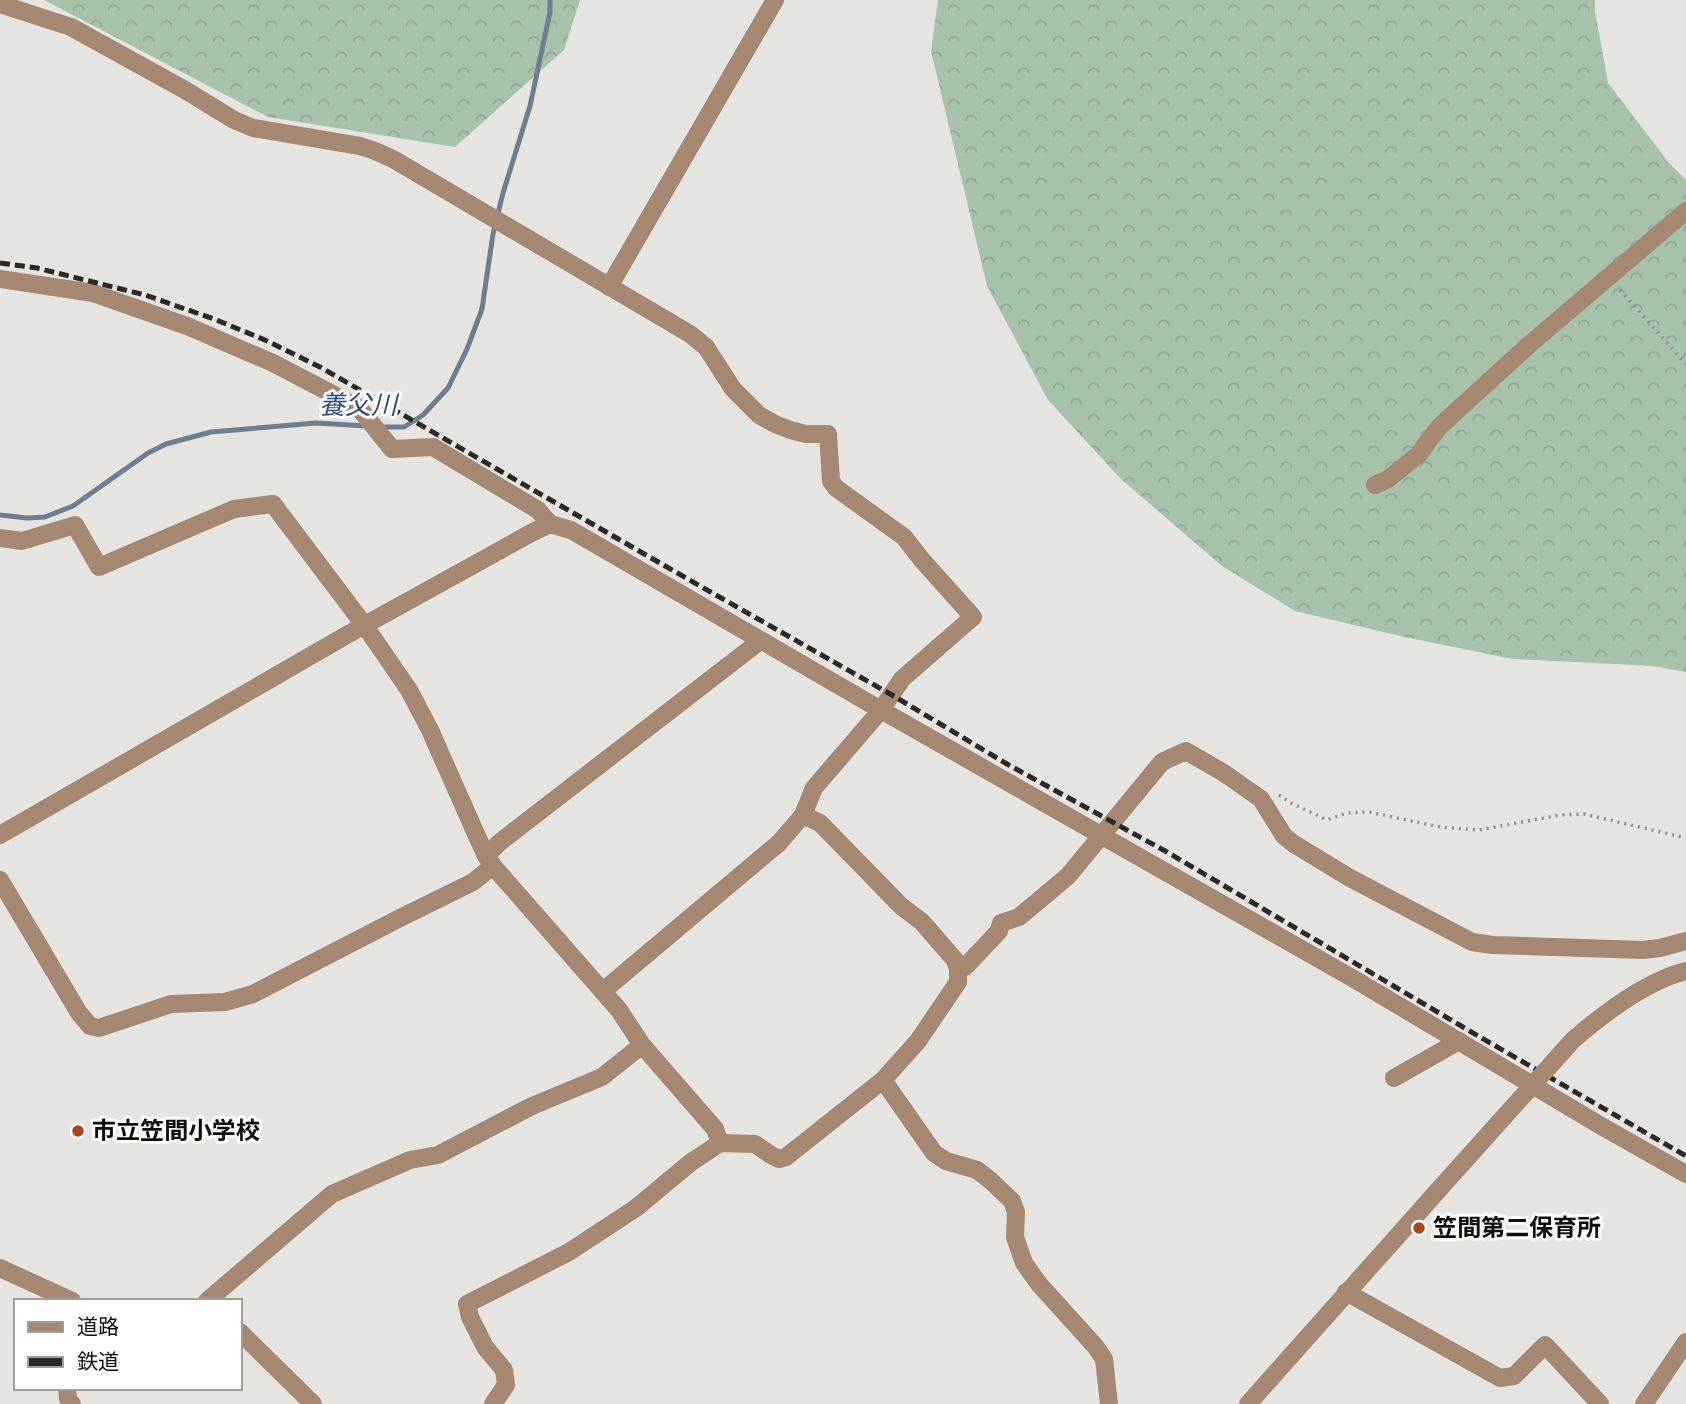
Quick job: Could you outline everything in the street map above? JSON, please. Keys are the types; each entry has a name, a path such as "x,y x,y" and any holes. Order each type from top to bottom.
{"street":[{"path":"609,287 775,0"},
{"path":"0,4 71,27 150,69 234,120 253,128 375,150 690,334 706,347 733,389 759,415 790,430 806,434 828,434 831,481 836,488 904,537 973,617 901,679 881,710 814,788 803,815 779,843 603,991"},
{"path":"1375,485 1388,479 1418,455 1439,427 1530,344 1686,211"},
{"path":"0,279 93,293 187,326 273,363 359,408 392,449 433,446 538,510 550,524 571,530 760,641 1354,979 1686,1174"},
{"path":"0,538 22,541 75,525 99,567 234,509 273,504 365,626 409,690 490,861 619,1010 642,1045 715,1129 720,1143"},
{"path":"0,835 365,626 550,524"},
{"path":"0,880 79,1013 90,1026 99,1028 171,1004 225,1002 253,994 473,882 490,861 500,842 760,641"},
{"path":"958,970 965,967 999,931 1001,923 1018,917 1068,876 1161,762 1186,751 1261,799 1284,836 1294,844 1350,878 1463,939 1493,945 1642,950 1686,941"},
{"path":"493,1404 506,1385 504,1370 485,1347 470,1317 467,1304 569,1252 636,1208 690,1163 720,1143 755,1144 779,1159 786,1157 883,1080 918,1041 958,982 955,960 922,922 901,906 820,823 803,815"},
{"path":"1248,1404 1573,1040 1629,999 1676,973 1686,971"},
{"path":"1394,1078 1459,1041"},
{"path":"209,1299 332,1194 410,1160 438,1155 532,1106 602,1077 642,1045"},
{"path":"883,1080 934,1153 946,1161 977,1170 1012,1201 1016,1212 1015,1237 1024,1262 1039,1284 1096,1346 1104,1359 1109,1404"},
{"path":"0,1268 68,1299"},
{"path":"1346,1292 1500,1378 1514,1376 1545,1345 1600,1404"},
{"path":"242,1334 313,1404"},
{"path":"1644,1404 1686,1342"}],"path":[{"path":"1609,277 1686,364"},
{"path":"1270,789 1290,803 1326,820 1346,813 1369,812 1440,827 1479,830 1560,815 1584,814 1686,838"}],"green space":[{"path":"44,0 580,0 564,50 455,147 268,117"},
{"path":"938,0 1595,0 1608,83 1669,163 1686,180 1686,672 1653,666 1512,659 1295,611 1222,566 1121,479 1048,400 987,286 931,51"}],"waterway":[{"name":"養父川","path":"380,427 404,427 423,415 448,388 467,349 482,309 493,234 530,106 550,12 550,0"},
{"name":"養父川","path":"0,515 45,517 73,506 148,453 166,444 211,432 316,423 367,426"}],"railway":[{"path":"0,263 37,268 145,295 214,319 320,367 892,695 1007,764 1167,852 1686,1156"}],"place":[{"name":"市立笠間小学校","path":"78,1131"},
{"name":"笠間第二保育所","path":"1419,1228"}]}
